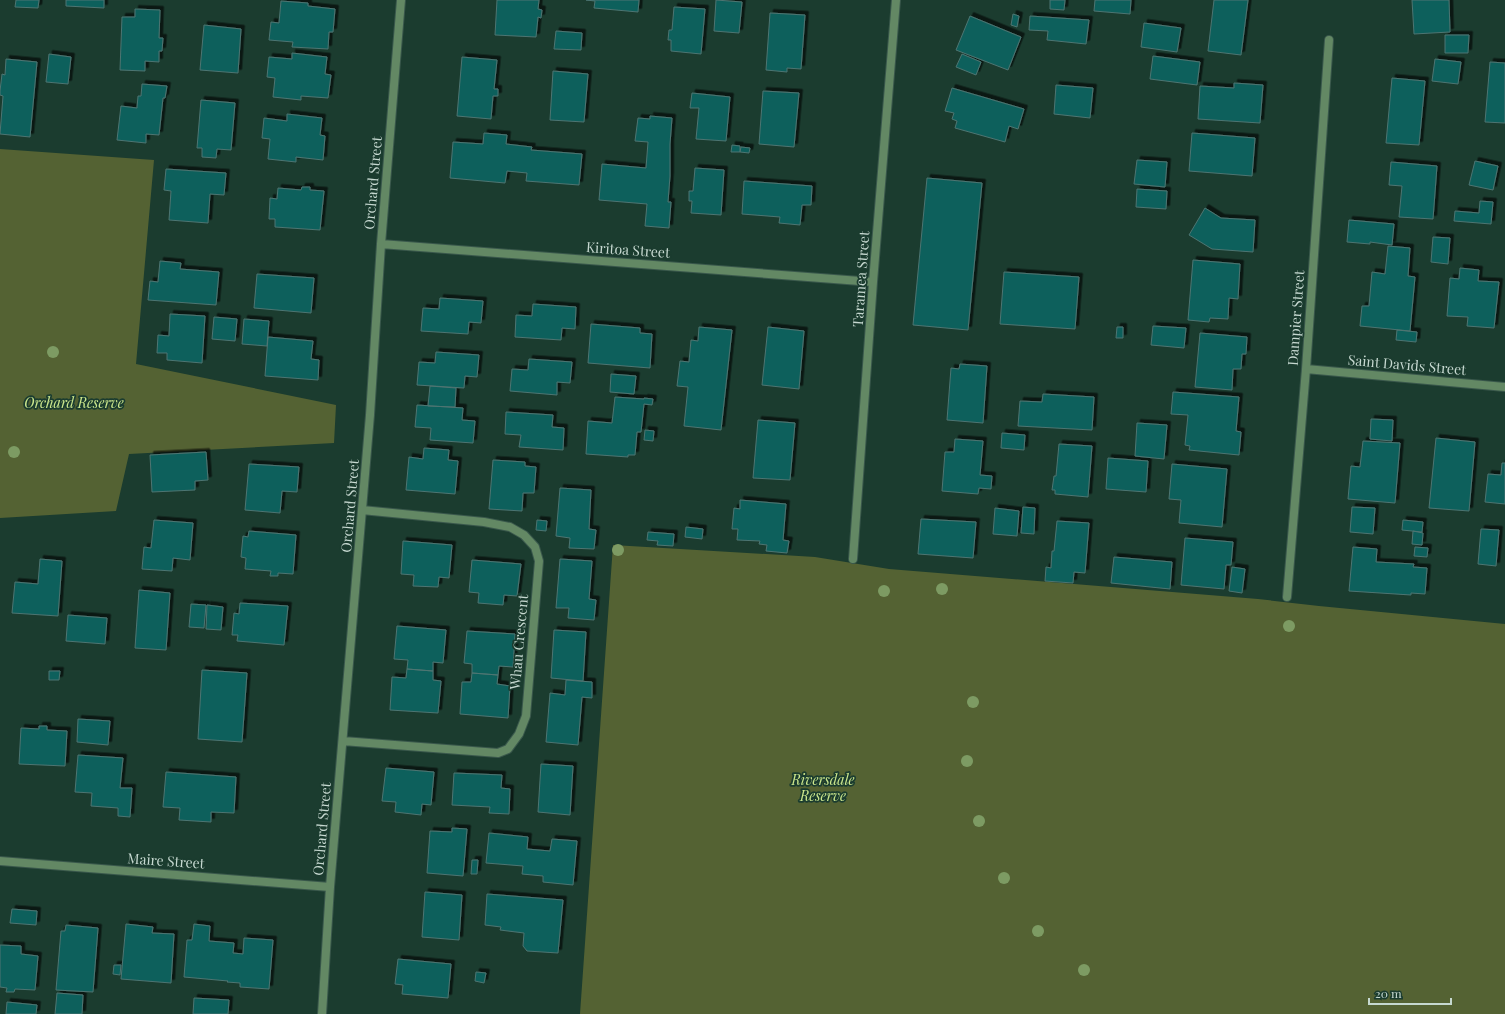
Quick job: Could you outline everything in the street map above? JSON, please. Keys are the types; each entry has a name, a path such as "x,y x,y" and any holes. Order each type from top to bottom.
{"street":[{"name":"Orchard Street","path":"322,1014 330,887 370,415 381,244 401,0"},
{"name":"Taramea Street","path":"853,560 873,282 896,0"},
{"name":"Dampier Street","path":"1287,597 1306,369 1329,40"},
{"name":"Kiritoa Street","path":"381,244 873,282"},
{"name":"Saint Davids Street","path":"1306,369 1505,387"},
{"name":"Whau Crescent","path":"343,741 498,753 508,749 519,734 526,716 539,561 536,547 524,535 510,527 484,522 362,510"},
{"name":"Maire Street","path":"0,861 330,887"}],"green space":[{"name":"Orchard Reserve","path":"0,149 154,160 136,364 336,405 334,443 129,454 116,511 0,518"},
{"name":"Riversdale Reserve","path":"613,545 815,557 889,569 1258,599 1505,624 1505,1014 580,1014"}],"building":[{"path":"16,0 39,0 38,8 15,7"},
{"path":"66,0 104,0 104,8 66,6"},
{"path":"497,0 539,0 538,9 542,10 541,18 538,17 536,37 495,35"},
{"path":"586,0 639,0 638,12 594,8 595,1"},
{"path":"716,0 742,2 739,33 714,31"},
{"path":"1050,0 1065,0 1064,10 1050,9"},
{"path":"1095,0 1131,0 1130,14 1094,11"},
{"path":"1214,0 1248,0 1241,55 1208,51"},
{"path":"1412,0 1449,0 1450,32 1414,34"},
{"path":"281,1 308,3 308,6 335,9 333,32 329,32 328,49 292,47 293,42 269,40 271,22 279,23"},
{"path":"674,7 705,9 701,54 671,51 671,40 668,40 669,30 672,30"},
{"path":"135,9 160,10 159,38 163,38 162,51 159,51 159,62 145,61 145,71 120,70 122,17 135,17"},
{"path":"770,13 805,15 801,69 787,68 787,72 766,70"},
{"path":"1013,14 1019,16 1017,27 1011,25"},
{"path":"970,16 1021,37 1008,70 956,50"},
{"path":"1030,16 1089,20 1086,44 1047,40 1048,31 1029,30"},
{"path":"1144,23 1181,28 1177,52 1141,47"},
{"path":"204,25 241,29 238,73 200,70"},
{"path":"556,31 582,33 581,50 554,49"},
{"path":"1445,35 1469,35 1468,53 1445,53"},
{"path":"292,53 327,57 325,74 331,75 328,98 301,96 301,100 273,97 275,78 267,77 269,57 292,59"},
{"path":"49,54 71,57 68,84 46,82"},
{"path":"962,54 981,62 976,75 956,67"},
{"path":"1153,56 1200,62 1197,85 1150,79"},
{"path":"462,57 497,60 494,89 498,89 498,96 493,96 491,119 457,116"},
{"path":"6,59 37,62 30,137 0,134 3,96 0,95 0,91 2,74 5,75"},
{"path":"1435,59 1461,62 1458,84 1432,81"},
{"path":"1490,62 1505,63 1505,123 1485,122"},
{"path":"553,71 588,74 584,122 550,120"},
{"path":"1392,78 1425,81 1419,145 1386,143"},
{"path":"1234,83 1263,85 1260,123 1198,119 1200,86 1234,88"},
{"path":"142,84 167,86 165,98 163,98 159,135 146,134 146,143 117,140 121,106 137,108 138,96 141,96"},
{"path":"1056,85 1093,88 1090,118 1054,114"},
{"path":"952,88 1024,109 1018,129 1009,126 1005,142 955,128 957,121 952,119 954,113 945,111"},
{"path":"763,91 799,93 794,147 759,144"},
{"path":"692,93 730,97 726,141 696,139 699,108 690,108"},
{"path":"201,100 235,103 231,150 217,149 216,158 202,157 202,148 197,148"},
{"path":"287,114 322,118 320,135 325,136 323,160 296,157 296,162 268,159 270,139 262,138 264,118 287,121"},
{"path":"650,116 672,118 668,202 671,202 669,228 645,226 647,204 599,200 602,164 646,168 648,142 635,141 638,118 650,119"},
{"path":"484,133 507,135 506,144 532,147 531,150 582,154 579,185 526,181 527,173 507,171 505,183 450,178 453,142 483,144"},
{"path":"1192,133 1255,138 1252,176 1189,171"},
{"path":"732,145 740,146 740,152 731,152"},
{"path":"741,147 750,148 749,153 740,152"},
{"path":"1137,160 1167,162 1165,187 1134,184"},
{"path":"1475,161 1498,166 1493,190 1469,185"},
{"path":"1391,162 1437,166 1433,219 1399,217 1402,186 1389,185"},
{"path":"695,168 724,170 721,215 691,213 692,201 689,201 689,191 693,191"},
{"path":"166,169 226,173 224,195 210,194 208,223 169,220 171,191 164,190"},
{"path":"927,178 982,183 968,330 913,325"},
{"path":"744,181 812,186 811,205 802,205 800,225 779,223 780,217 742,214"},
{"path":"302,187 310,187 310,190 324,191 320,230 275,227 275,219 269,219 270,198 277,199 278,188 301,190"},
{"path":"1137,189 1167,191 1166,209 1136,207"},
{"path":"1480,201 1493,202 1491,224 1454,221 1455,211 1479,213"},
{"path":"1205,208 1221,218 1255,220 1253,252 1212,249 1189,235"},
{"path":"1349,220 1394,224 1392,245 1370,242 1370,244 1347,242"},
{"path":"1433,237 1450,238 1448,264 1431,262"},
{"path":"1388,246 1410,248 1408,276 1415,277 1410,331 1360,326 1362,306 1369,306 1372,272 1385,274"},
{"path":"1193,260 1240,264 1238,299 1229,298 1228,319 1210,318 1209,322 1188,320"},
{"path":"160,261 181,263 180,269 219,272 216,305 148,300 150,281 158,282"},
{"path":"1460,268 1479,270 1478,281 1499,282 1494,328 1467,326 1468,317 1447,316 1450,278 1459,279"},
{"path":"1004,272 1079,277 1075,329 1000,324"},
{"path":"257,274 314,278 311,313 254,308"},
{"path":"440,298 483,301 481,323 469,322 468,334 421,331 423,308 439,309"},
{"path":"533,304 576,307 575,329 562,328 561,340 515,337 516,315 532,316"},
{"path":"170,314 205,316 202,363 167,360 167,353 157,353 158,335 169,336"},
{"path":"214,317 237,319 235,341 212,339"},
{"path":"244,319 269,321 267,346 242,344"},
{"path":"591,324 640,328 640,333 652,334 650,368 588,363"},
{"path":"1153,326 1186,328 1184,348 1151,345"},
{"path":"699,327 732,330 721,430 684,426 688,387 677,386 680,361 689,362 691,340 698,341"},
{"path":"768,327 804,331 799,389 762,385"},
{"path":"1117,327 1123,327 1123,338 1116,338"},
{"path":"1397,330 1417,332 1416,342 1396,340"},
{"path":"1200,333 1247,337 1246,354 1242,354 1241,369 1233,369 1232,390 1195,387"},
{"path":"268,337 313,341 311,359 319,360 318,380 265,376"},
{"path":"436,352 479,355 477,377 465,376 464,388 417,385 419,362 435,363"},
{"path":"529,359 572,362 570,383 557,382 557,395 510,391 512,369 528,370"},
{"path":"960,364 987,366 983,423 947,420 951,368 959,369"},
{"path":"611,374 636,376 634,394 610,392"},
{"path":"430,386 456,388 455,407 428,406"},
{"path":"1173,392 1239,397 1236,431 1241,432 1239,455 1189,450 1190,446 1185,445 1188,415 1171,414"},
{"path":"1043,394 1094,397 1092,430 1018,426 1020,401 1042,402"},
{"path":"615,397 653,399 652,405 644,404 641,432 637,432 635,455 628,455 628,457 586,454 588,421 612,423"},
{"path":"417,405 463,408 462,420 475,421 473,443 430,440 431,428 415,427"},
{"path":"506,412 553,415 552,427 564,428 563,450 519,447 521,435 505,434"},
{"path":"1371,419 1393,420 1392,441 1370,439"},
{"path":"758,420 795,423 790,480 753,478"},
{"path":"1137,423 1167,425 1164,459 1135,456"},
{"path":"645,430 654,431 653,441 644,440"},
{"path":"1002,433 1025,435 1024,450 1001,448"},
{"path":"1436,438 1475,442 1469,511 1429,508"},
{"path":"955,439 983,441 980,475 992,476 991,489 979,488 978,494 942,491 945,452 954,452"},
{"path":"1363,441 1400,443 1395,503 1348,499 1351,466 1360,467"},
{"path":"1059,444 1092,446 1088,497 1055,494 1055,490 1052,490 1054,476 1056,476"},
{"path":"424,448 449,450 448,460 458,461 455,494 406,490 409,457 423,459"},
{"path":"206,452 208,480 195,481 195,490 152,492 150,455"},
{"path":"1108,458 1148,461 1146,492 1106,489"},
{"path":"493,460 525,462 525,466 536,467 534,493 523,493 522,511 489,509"},
{"path":"1502,463 1505,463 1505,504 1485,502 1488,474 1501,475"},
{"path":"249,464 299,467 297,492 282,491 280,513 245,510"},
{"path":"1172,464 1227,469 1222,527 1179,523 1181,500 1169,499"},
{"path":"560,488 591,490 589,529 596,530 594,549 569,548 570,538 556,536"},
{"path":"740,500 786,504 783,540 789,541 787,553 766,551 767,545 759,544 760,541 737,540 738,529 732,529 734,508 740,509"},
{"path":"1023,507 1035,508 1034,534 1021,533"},
{"path":"1352,507 1375,508 1373,534 1350,532"},
{"path":"995,508 1019,511 1017,536 993,534"},
{"path":"921,519 976,522 973,558 918,554"},
{"path":"154,520 193,523 190,560 173,558 172,571 142,569 144,547 151,548"},
{"path":"537,520 547,521 546,531 536,530"},
{"path":"1403,520 1423,522 1422,532 1402,530"},
{"path":"1057,521 1089,523 1085,573 1074,572 1073,583 1045,581 1046,567 1051,568"},
{"path":"686,527 703,529 702,539 685,537"},
{"path":"1481,529 1499,530 1496,566 1478,564"},
{"path":"249,531 296,535 293,574 278,573 278,576 270,576 271,571 245,569 246,558 241,557 243,536 248,537"},
{"path":"1413,531 1423,533 1422,545 1412,544"},
{"path":"648,532 674,534 673,546 657,545 658,541 647,540"},
{"path":"1185,538 1233,542 1231,565 1226,565 1224,589 1181,585"},
{"path":"403,541 452,545 449,578 439,577 438,587 413,586 414,575 401,574"},
{"path":"1353,547 1377,549 1376,562 1414,564 1413,567 1427,568 1425,594 1411,593 1411,595 1349,591"},
{"path":"1415,547 1428,548 1427,557 1414,556"},
{"path":"1114,557 1172,562 1170,589 1111,583"},
{"path":"40,559 62,561 58,616 12,613 15,582 38,584"},
{"path":"560,559 592,561 589,599 596,600 594,620 568,618 569,608 556,608"},
{"path":"472,560 521,564 517,596 504,595 503,605 478,603 479,593 469,592"},
{"path":"1232,567 1245,569 1242,593 1229,591"},
{"path":"139,590 170,593 166,650 135,648"},
{"path":"240,603 288,606 284,645 237,641 238,635 232,635 234,613 239,614"},
{"path":"191,604 206,605 204,628 189,627"},
{"path":"207,605 223,607 221,630 206,629"},
{"path":"68,615 107,618 105,644 66,641"},
{"path":"397,626 446,630 443,663 433,662 433,671 407,669 408,660 394,659"},
{"path":"554,630 586,632 583,681 551,678"},
{"path":"467,631 515,634 513,667 499,666 498,675 472,673 472,664 464,663"},
{"path":"407,669 433,671 433,680 441,681 438,713 390,710 392,677 406,678"},
{"path":"202,670 247,673 242,742 198,739"},
{"path":"49,671 60,671 59,680 49,680"},
{"path":"472,673 498,675 497,684 510,686 508,718 460,714 462,682 471,682"},
{"path":"566,680 592,682 592,698 582,697 578,745 546,742 550,693 565,695"},
{"path":"78,719 110,721 108,745 77,742"},
{"path":"39,726 47,726 47,730 67,731 65,766 19,764 21,728 39,729"},
{"path":"78,755 123,758 120,788 132,788 130,817 118,816 118,808 91,806 92,793 75,792"},
{"path":"541,764 573,766 570,815 538,812"},
{"path":"386,768 434,772 431,805 422,804 421,815 395,812 396,802 382,801"},
{"path":"166,772 236,777 234,813 211,812 211,822 179,820 180,808 163,807"},
{"path":"454,773 502,775 501,788 510,789 509,814 489,813 490,807 452,805"},
{"path":"452,828 467,829 463,876 427,873 430,831 452,832"},
{"path":"489,833 528,837 527,849 550,851 552,839 577,841 573,885 543,882 543,876 522,874 523,866 486,863"},
{"path":"472,860 478,860 477,874 471,874"},
{"path":"425,892 462,895 459,940 422,937"},
{"path":"487,894 563,900 558,953 527,951 523,946 524,933 500,930 501,927 485,925"},
{"path":"12,909 37,911 36,925 10,923"},
{"path":"126,924 153,927 152,933 174,934 171,983 121,979"},
{"path":"194,924 210,926 209,941 234,943 233,953 243,954 244,938 273,940 269,989 240,987 240,983 227,982 228,981 184,977 187,940 192,940"},
{"path":"66,925 98,928 93,992 56,990 61,931 65,931"},
{"path":"0,945 21,946 21,954 38,956 35,990 15,989 14,992 6,992 7,988 0,987"},
{"path":"398,959 451,964 448,998 402,994 403,985 395,984"},
{"path":"114,965 121,965 120,975 113,974"},
{"path":"476,972 486,973 484,983 475,981"},
{"path":"57,993 83,995 82,1014 55,1014"},
{"path":"194,998 229,1000 228,1014 193,1014"},
{"path":"7,1002 37,1005 36,1014 6,1014"}]}
